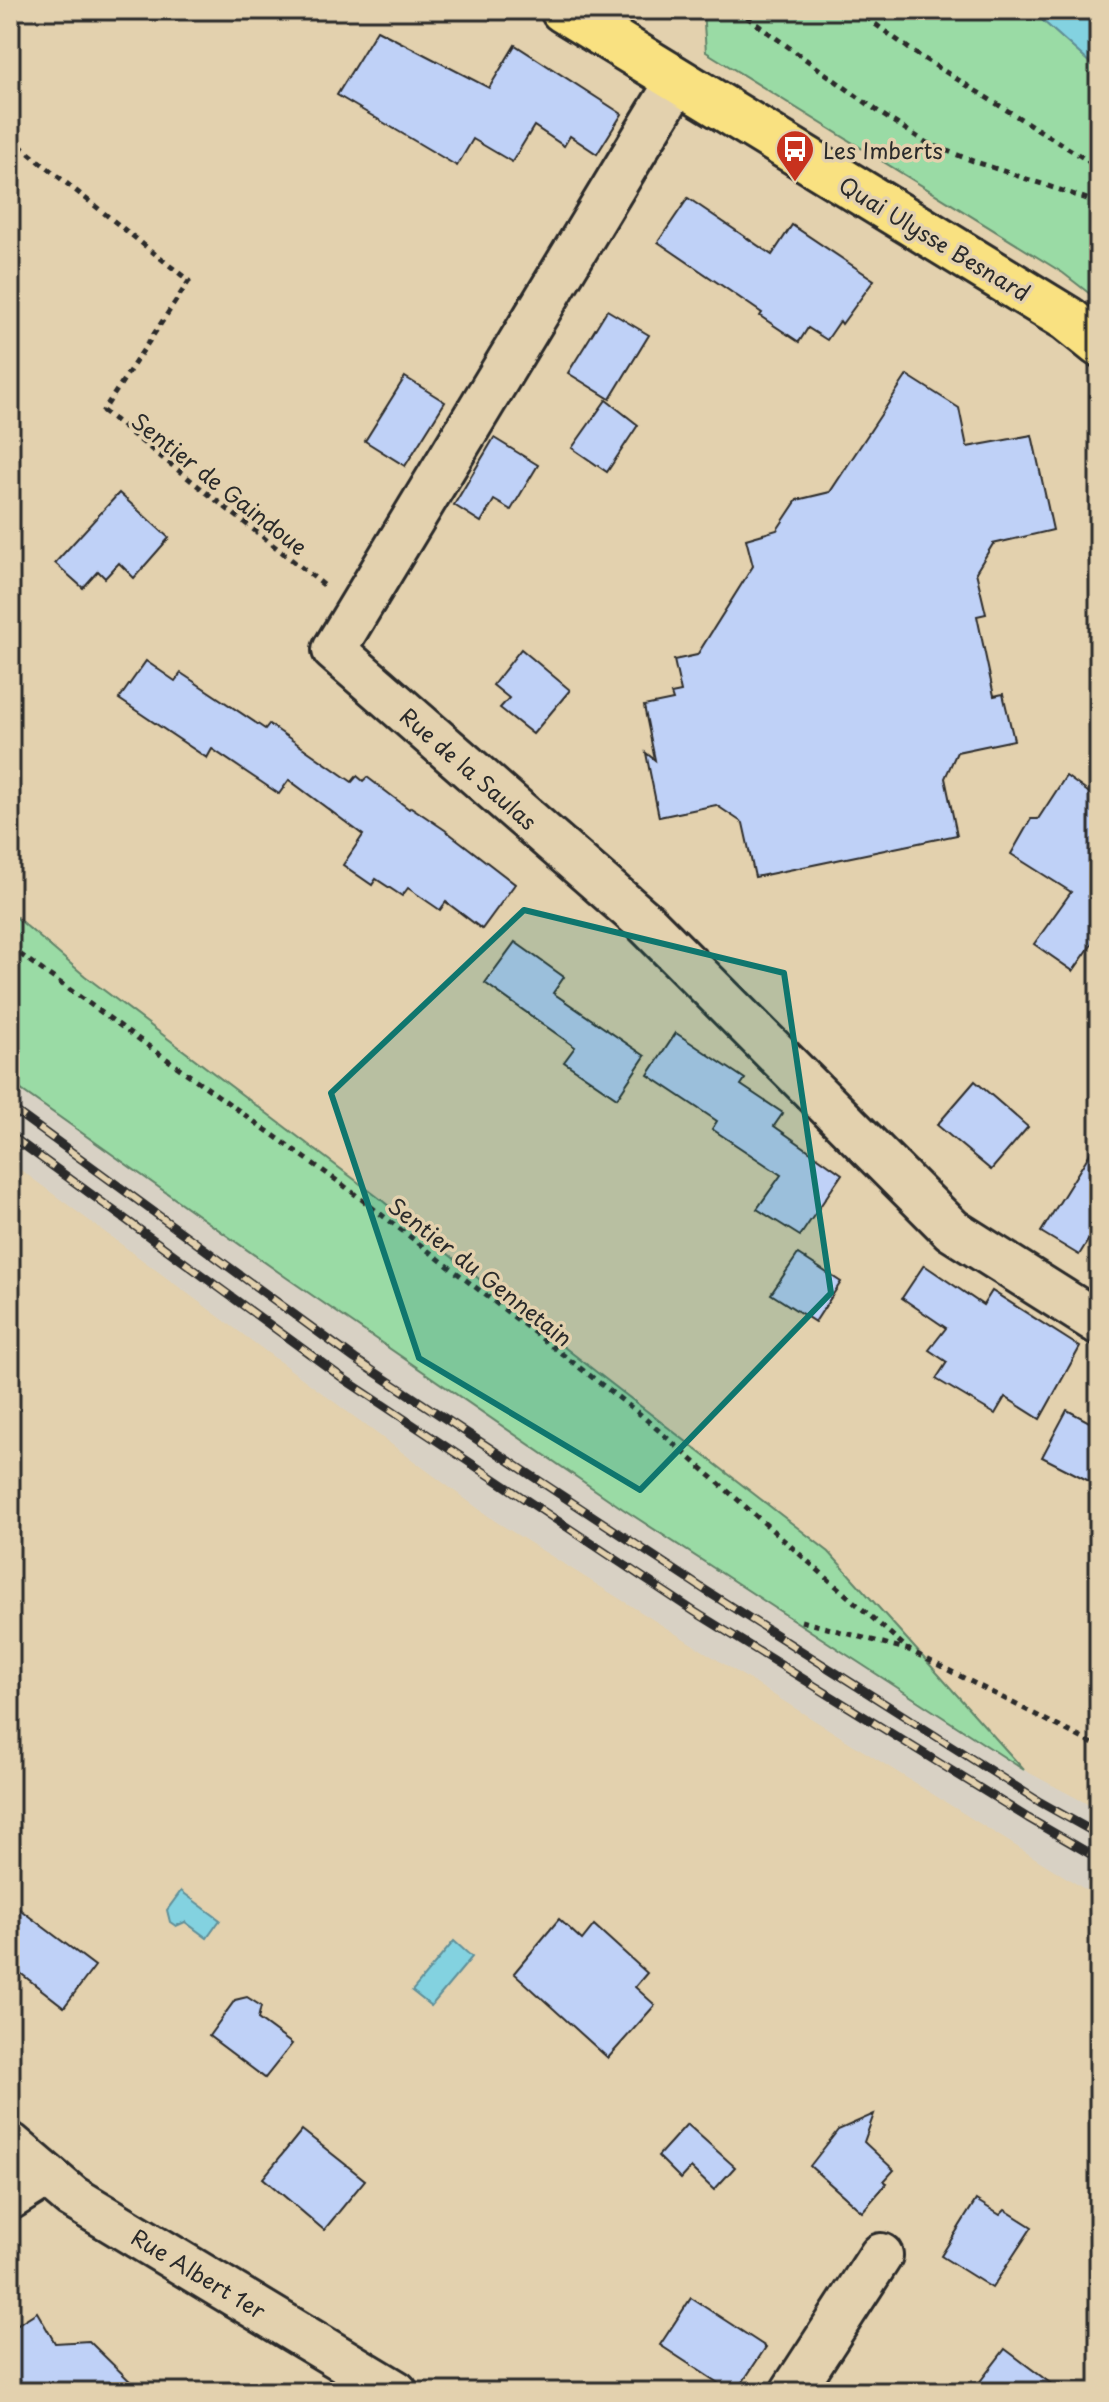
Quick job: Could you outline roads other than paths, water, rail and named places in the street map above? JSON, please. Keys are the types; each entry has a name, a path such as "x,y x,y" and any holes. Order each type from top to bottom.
{"main road":[{"name":"Quai Ulysse Besnard","path":"563,10 1068,319 1099,344"}],"street":[{"name":"Rue de la Saulas","path":"677,82 334,650 645,922 952,1230 1099,1323"},
{"name":"Rue Albert 1er","path":"10,2144 72,2197 396,2392"},
{"path":"10,2198 45,2176"},
{"path":"792,2392 881,2255"}],"water":[{"path":"1031,10 1099,10 1099,71"},
{"path":"181,1891 220,1920 207,1938 185,1922 176,1926 170,1922 167,1910"},
{"path":"454,1941 472,1957 431,2006 412,1991"}],"railway":[{"path":"10,1107 355,1359 705,1590 1040,1802 1099,1835"},
{"path":"10,1135 344,1379 695,1612 1099,1859"}],"place":[{"name":"Les Imberts","path":"795,183"}]}
